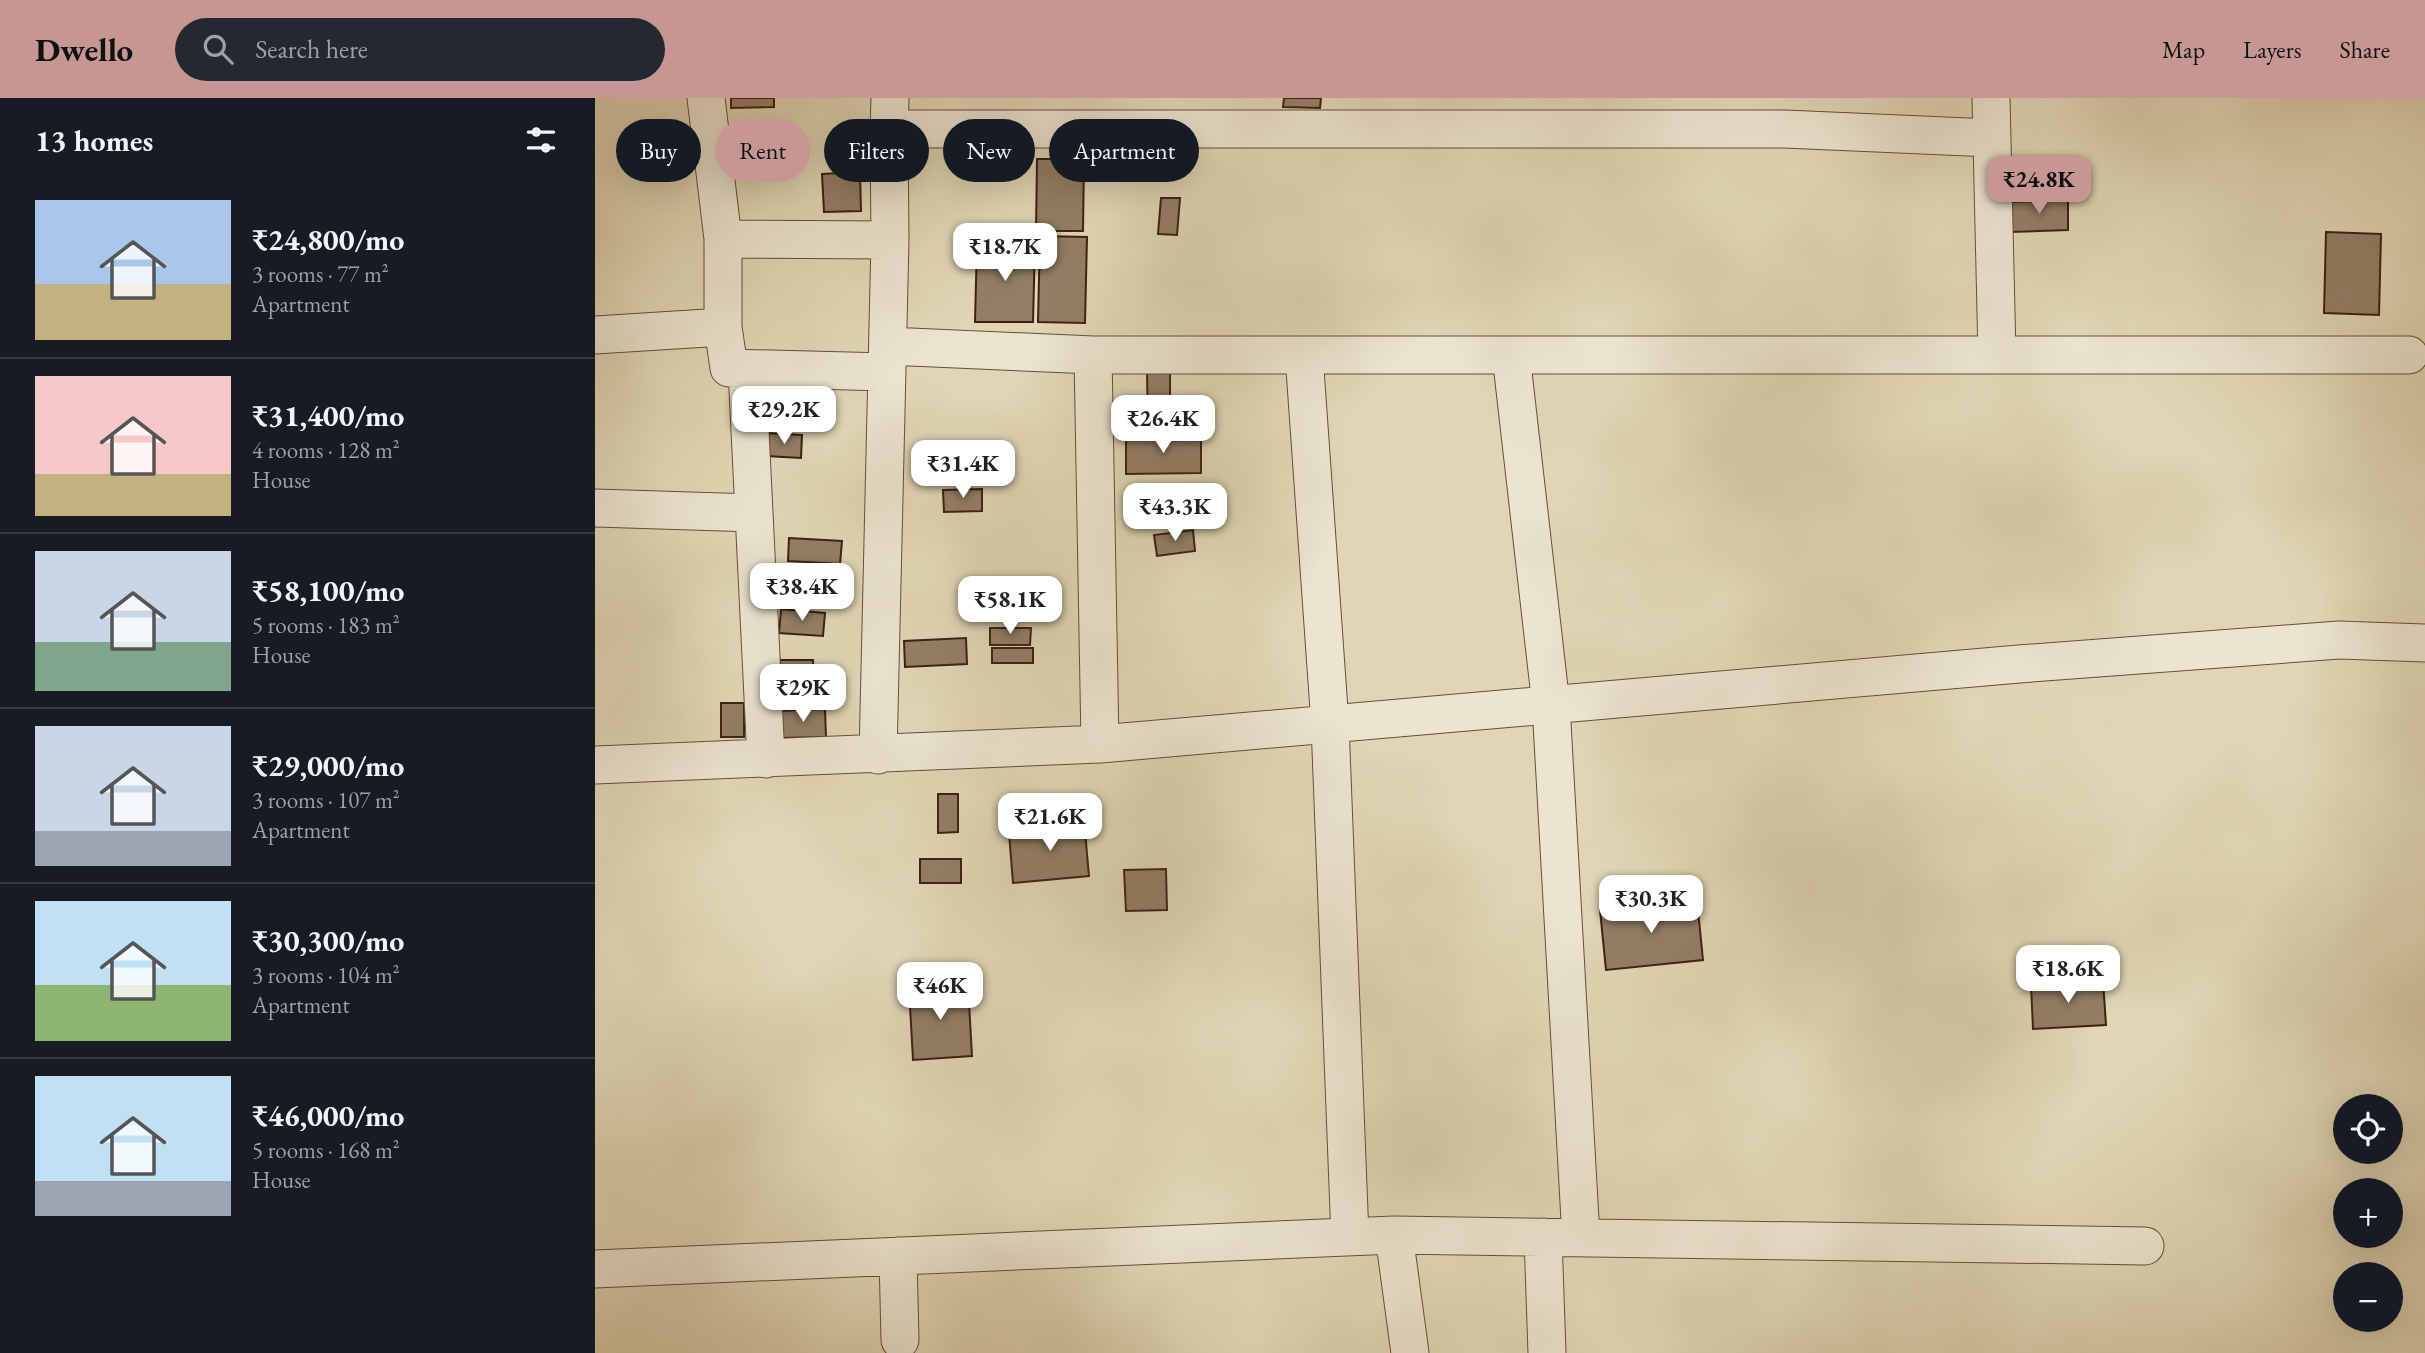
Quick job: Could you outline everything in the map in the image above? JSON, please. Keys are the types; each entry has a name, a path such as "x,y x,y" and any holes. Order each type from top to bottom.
{"street":[{"path":"706,98 723,239 723,327 729,368 887,359 1093,355 2409,355"},
{"path":"1991,98 1997,355"},
{"path":"878,755 890,240 890,114 1552,113 1785,129 1991,138"},
{"path":"723,239 890,240"},
{"path":"595,335 723,327"},
{"path":"1093,355 1100,744"},
{"path":"1304,355 1330,724 1350,1237"},
{"path":"1511,355 1551,705 1581,1238"},
{"path":"747,369 766,759"},
{"path":"595,508 754,513"},
{"path":"595,765 1100,744 2019,664 2339,640 2425,643"},
{"path":"595,1269 1394,1235 2145,1246"},
{"path":"1394,1235 1410,1353"},
{"path":"1543,1237 1547,1353"},
{"path":"898,1256 900,1340"}],"building":[{"path":"731,98 774,98 774,107 731,108"},
{"path":"1284,98 1321,98 1320,108 1283,107"},
{"path":"1037,159 1049,159 1049,182 1084,182 1083,231 1036,231"},
{"path":"822,174 824,182 860,182 861,211 824,212"},
{"path":"1161,198 1180,198 1177,235 1158,234"},
{"path":"2068,200 2068,230 2010,232 2009,202"},
{"path":"2326,232 2381,234 2379,315 2324,313"},
{"path":"1040,236 1087,237 1085,323 1038,322"},
{"path":"977,243 1035,243 1033,322 975,322"},
{"path":"1170,371 1170,423 1148,424 1147,372"},
{"path":"767,433 802,435 801,458 766,456"},
{"path":"1201,435 1201,473 1126,474 1126,436"},
{"path":"982,489 982,511 944,512 943,490"},
{"path":"1193,530 1195,551 1157,556 1154,535"},
{"path":"789,538 842,541 840,564 788,561"},
{"path":"1048,600 1049,618 1016,621 1015,603"},
{"path":"781,609 825,613 823,636 779,633"},
{"path":"990,628 1031,628 1030,645 990,645"},
{"path":"966,638 967,664 905,667 904,641"},
{"path":"992,648 1033,648 1033,663 992,663"},
{"path":"780,660 813,660 814,681 781,682"},
{"path":"721,703 744,703 744,737 721,737"},
{"path":"825,709 826,737 780,738 779,711"},
{"path":"938,794 958,794 958,832 938,833"},
{"path":"1084,820 1089,876 1013,883 1009,833 1048,829 1048,824"},
{"path":"920,859 961,859 961,883 920,883"},
{"path":"1166,869 1167,910 1126,911 1124,870"},
{"path":"1697,900 1703,960 1606,970 1600,910"},
{"path":"2103,981 2106,1025 2033,1029 2031,985"},
{"path":"968,985 972,1056 913,1060 909,988"}]}
